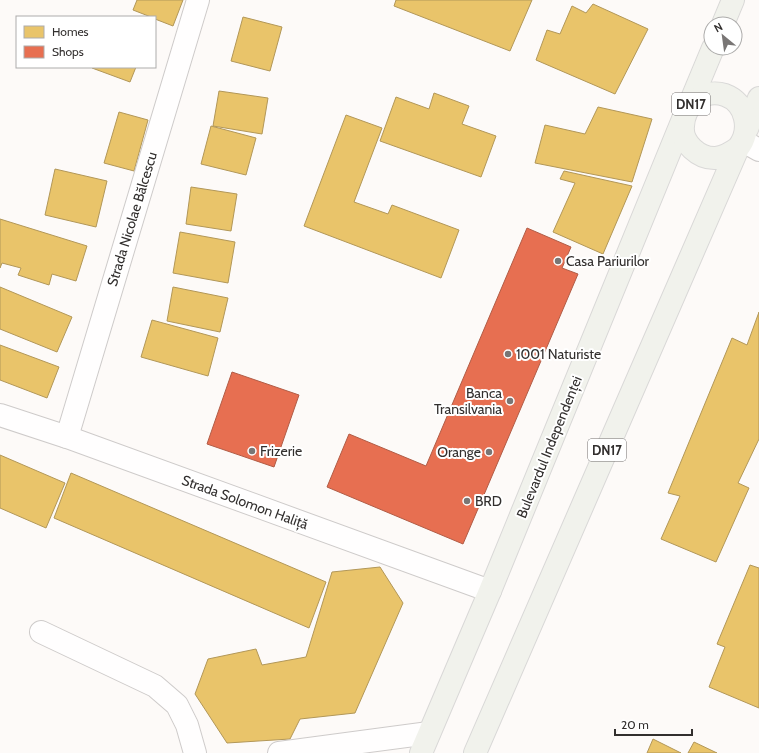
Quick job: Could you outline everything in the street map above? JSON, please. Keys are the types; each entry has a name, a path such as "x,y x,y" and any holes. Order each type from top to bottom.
{"main road":[{"path":"726,16 733,0"},
{"name":"Bulevardul Independenței","path":"421,753 490,590 710,56"},
{"name":"Bulevardul Independenței","path":"704,95 725,95 734,100 742,108 746,118 747,142 728,155 716,158 705,157 694,151 686,142 682,130 685,114 694,100 704,95"},
{"name":"DN17","path":"475,753 747,142 759,98"}],"street":[{"name":"Strada Nicolae Bălcescu","path":"67,437 198,0"},
{"name":"Strada Solomon Haliță","path":"0,415 67,437 490,590"},
{"path":"40,632 155,686 177,705 187,724 195,753"},
{"path":"279,753 429,733"}],"building: Homes":[{"path":"137,0 183,0 173,26 156,19 156,16 148,16 133,10"},
{"path":"396,0 532,0 510,51 394,6"},
{"path":"593,4 648,29 615,94 536,60 547,30 560,34 572,6 586,13"},
{"path":"243,17 282,27 270,71 231,61"},
{"path":"92,68 136,68 130,82"},
{"path":"219,91 268,98 262,134 213,126"},
{"path":"434,93 469,106 462,124 496,136 481,177 380,141 396,97 429,109"},
{"path":"598,107 652,119 632,182 535,163 545,125 585,134"},
{"path":"119,112 148,120 134,171 104,163"},
{"path":"346,115 382,128 354,202 388,214 392,205 459,230 441,278 304,226"},
{"path":"211,126 256,138 246,175 201,164"},
{"path":"55,169 107,181 96,227 45,215"},
{"path":"564,171 632,186 603,254 553,232 575,183 560,179"},
{"path":"191,187 237,194 231,231 186,224"},
{"path":"0,219 87,246 76,281 52,274 49,285 18,275 21,268 2,263 0,268"},
{"path":"180,232 235,242 228,283 173,273"},
{"path":"0,287 72,317 57,352 0,329"},
{"path":"173,287 228,298 220,332 167,321"},
{"path":"759,312 759,439 738,483 749,488 716,562 661,539 680,496 668,493 732,338 747,345"},
{"path":"152,320 218,338 208,376 141,357"},
{"path":"0,345 59,367 47,398 0,380"},
{"path":"0,455 65,483 46,528 0,508"},
{"path":"71,473 326,582 309,628 54,518"},
{"path":"750,565 759,568 759,708 709,687 725,647 717,644"},
{"path":"380,567 403,603 355,713 300,719 290,739 227,743 195,694 208,659 256,649 262,665 306,657 332,572"},
{"path":"653,739 681,753 647,753"},
{"path":"694,742 717,753 688,753"}],"building: Shops":[{"name":"1001 Naturiste","path":"527,228 571,247 562,268 578,274 463,544 327,487 349,434 426,466"},
{"path":"232,372 299,395 274,467 207,444"}],"place":[{"name":"Casa Pariurilor","path":"558,261"},
{"name":"1001 Naturiste","path":"508,354"},
{"name":"Banca Transilvania","path":"510,401"},
{"name":"Frizerie","path":"252,451"},
{"name":"Orange","path":"489,452"},
{"name":"BRD","path":"467,501"}]}
